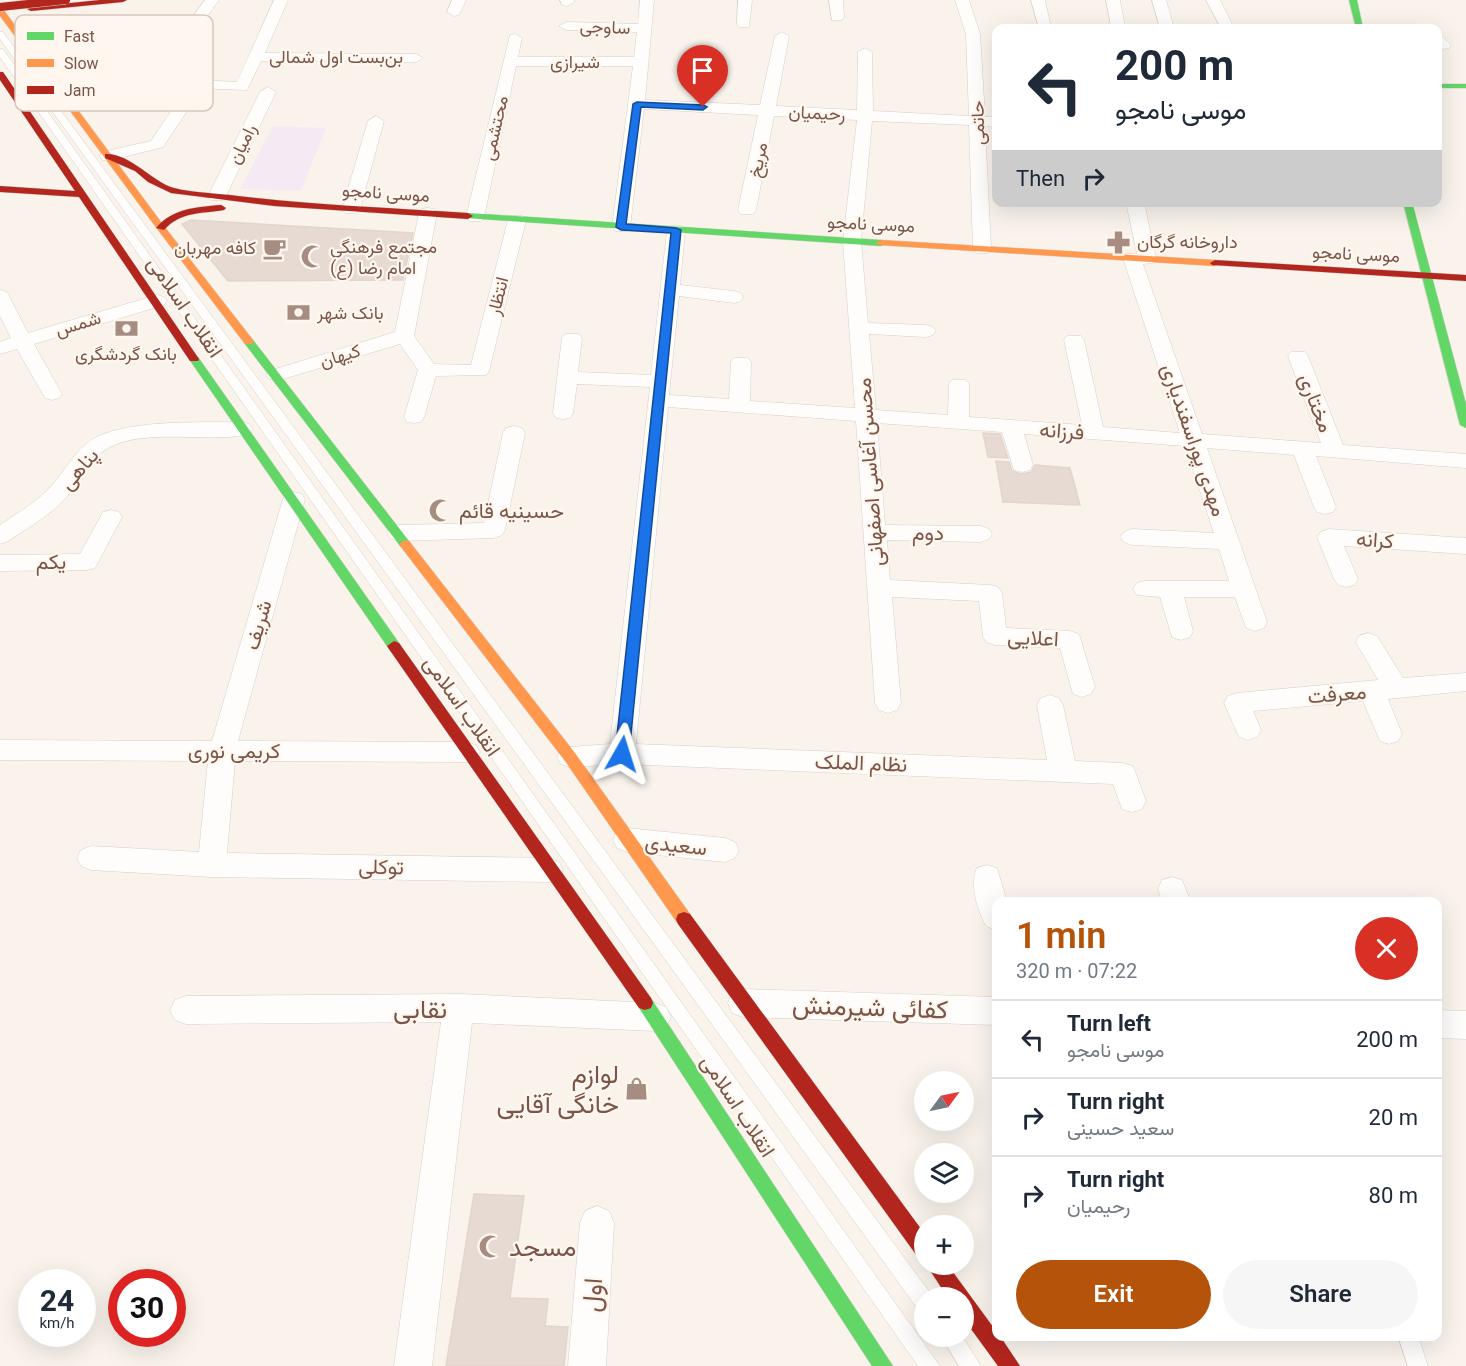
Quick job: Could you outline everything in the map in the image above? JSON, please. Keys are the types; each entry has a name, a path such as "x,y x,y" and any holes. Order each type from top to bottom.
{"main road":[{"path":"0,2 20,0"},
{"path":"28,0 26,5 32,7 63,3"},
{"path":"0,9 123,0"},
{"path":"1353,0 1359,24"},
{"path":"4,29 12,13 63,3"},
{"name":"انقلاب اسلامی","path":"0,9 4,29 15,42"},
{"name":"انقلاب اسلامی","path":"0,74 15,96"},
{"path":"1442,86 1466,86"},
{"name":"انقلاب اسلامی","path":"25,111 157,301 242,429 294,500 549,870 655,1017 883,1366"},
{"name":"انقلاب اسلامی","path":"71,111 570,757 744,1003 914,1235"},
{"name":"موسی نامجو","path":"108,156 138,169 162,187 181,192 274,202 621,227 1466,278"},
{"path":"0,189 81,194"},
{"name":"موسی نامجو","path":"161,228 165,220 184,212 274,202"},
{"path":"1408,207 1466,425"},
{"path":"974,1315 991,1334"},
{"path":"995,1341 1010,1366"}],"street":[{"path":"201,15 212,0"},
{"path":"213,86 242,87 281,0"},
{"path":"621,227 637,104 647,0"},
{"path":"744,24 745,0"},
{"path":"836,0 837,17"},
{"name":"حاتمی","path":"962,0 973,34 982,249"},
{"path":"1038,0 1044,24"},
{"path":"1113,0 1118,24"},
{"path":"1159,0 1166,24"},
{"path":"1213,0 1225,24"},
{"name":"ساوجی","path":"566,26 644,28"},
{"name":"مریخ","path":"747,210 769,111 782,36"},
{"name":"محتشمی","path":"475,217 515,39"},
{"name":"محسن آغاسی اصفهانی","path":"866,52 865,116 852,241 888,703"},
{"name":"بن‌بست اول شمالی","path":"255,57 416,58"},
{"name":"شیرازی","path":"510,62 640,61"},
{"name":"رامیان","path":"217,196 268,92"},
{"name":"رحیمیان","path":"637,104 992,122"},
{"path":"108,156 157,144 179,111"},
{"path":"351,208 376,121"},
{"name":"مهدی پوراسفندیاری","path":"1135,207 1140,259 1194,440 1255,622"},
{"path":"414,417 428,370 404,336 428,213"},
{"name":"انتظار","path":"428,370 479,371 517,220"},
{"path":"622,754 676,230"},
{"path":"670,289 734,297"},
{"path":"0,297 52,394"},
{"name":"شمس","path":"0,348 157,301"},
{"path":"859,328 926,331"},
{"name":"کیهان","path":"276,375 404,336"},
{"path":"563,413 572,338"},
{"path":"1074,340 1094,433"},
{"name":"مختاری","path":"1298,356 1335,451"},
{"path":"739,407 741,362"},
{"name":"فرزانه","path":"569,378 660,391 739,407 1466,460"},
{"path":"958,384 958,423"},
{"path":"1011,427 1022,465"},
{"name":"پناهی","path":"0,536 55,495 90,452 101,443 116,437 138,434 242,429"},
{"path":"398,533 494,530 514,433"},
{"path":"1302,448 1325,507"},
{"name":"شریف","path":"222,751 294,500"},
{"name":"یکم","path":"0,563 87,562 111,518"},
{"name":"دوم","path":"875,532 981,534"},
{"path":"1132,537 1228,542"},
{"name":"کرانه","path":"1346,579 1329,537 1466,546"},
{"name":"اعلایی","path":"879,588 990,593 995,636 1070,640 1082,687"},
{"path":"1145,589 1244,589"},
{"path":"1170,589 1181,631"},
{"path":"1368,642 1384,689 1389,734"},
{"name":"معرفت","path":"1248,730 1237,703 1466,682"},
{"path":"1050,705 1062,771"},
{"name":"کریمی نوری","path":"0,750 467,752"},
{"path":"212,865 222,751"},
{"name":"نظام الملک","path":"570,757 622,754 1123,774 1132,801"},
{"name":"سعیدی","path":"627,840 725,850"},
{"name":"توکلی","path":"92,858 212,865 549,870"},
{"path":"987,877 992,899"},
{"name":"کفائی شیرمنش","path":"744,1003 992,1011"},
{"path":"413,1366 454,1035 460,1008"},
{"name":"نقابی","path":"186,1010 460,1008 655,1017"},
{"path":"1442,1024 1466,1025"},
{"name":"اول","path":"587,1366 597,1223"}],"lane":[{"path":"4,29 15,44"},
{"path":"0,51 15,72"},
{"path":"42,111 930,1366"},
{"path":"63,111 914,1287"},
{"path":"1410,1341 1418,1366"},
{"path":"958,1347 971,1366"}],"shaded area":[{"path":"273,126 326,128 301,191 240,189"}],"building":[{"name":"مجتمع فرهنگی امام رضا (ع)","path":"191,220 413,233 403,280 228,281 182,224"},
{"path":"983,433 1000,434 1008,458 988,457"},
{"path":"996,461 1009,462 1012,471 1021,474 1031,472 1035,465 1070,468 1080,505 1003,502"},
{"name":"مسجد","path":"474,1194 524,1196 510,1298 548,1299 545,1326 568,1327 564,1366 446,1366"}],"traffic: fast":[{"path":"1353,0 1359,24"},
{"path":"1442,86 1466,86"},
{"path":"1408,207 1466,425"},
{"path":"468,216 881,243"},
{"path":"249,342 405,544"},
{"path":"194,359 394,646"},
{"path":"645,1003 883,1366"}],"traffic: slow":[{"path":"0,11 15,31"},
{"path":"74,111 249,342"},
{"path":"881,243 1215,263"},
{"path":"405,544 570,757 684,919"}],"traffic: jam":[{"path":"0,7 66,0"},
{"path":"31,9 123,0"},
{"path":"0,74 15,96"},
{"path":"25,111 194,359"},
{"path":"108,156 138,169 151,180 171,190 274,203 468,216"},
{"path":"0,189 81,194"},
{"path":"161,228 180,214 221,208"},
{"path":"1215,263 1466,278"},
{"path":"394,646 645,1003"},
{"path":"684,919 914,1235"},
{"path":"943,1275 952,1287"},
{"path":"974,1317 1010,1366"}],"place":[{"name":"داروخانه گرگان","path":"1119,242"},
{"name":"کافه مهربان","path":"274,248"},
{"name":"مجتمع فرهنگی امام رضا (ع)","path":"312,257"},
{"name":"بانک شهر","path":"299,313"},
{"name":"بانک گردشگری","path":"126,328"},
{"name":"حسینیه قائم","path":"441,511"},
{"name":"لوازم خانگی آقایی","path":"637,1089"},
{"name":"مسجد","path":"491,1247"}],"route":[{"path":"622,754 676,230 621,227 637,104 703,107"}]}
